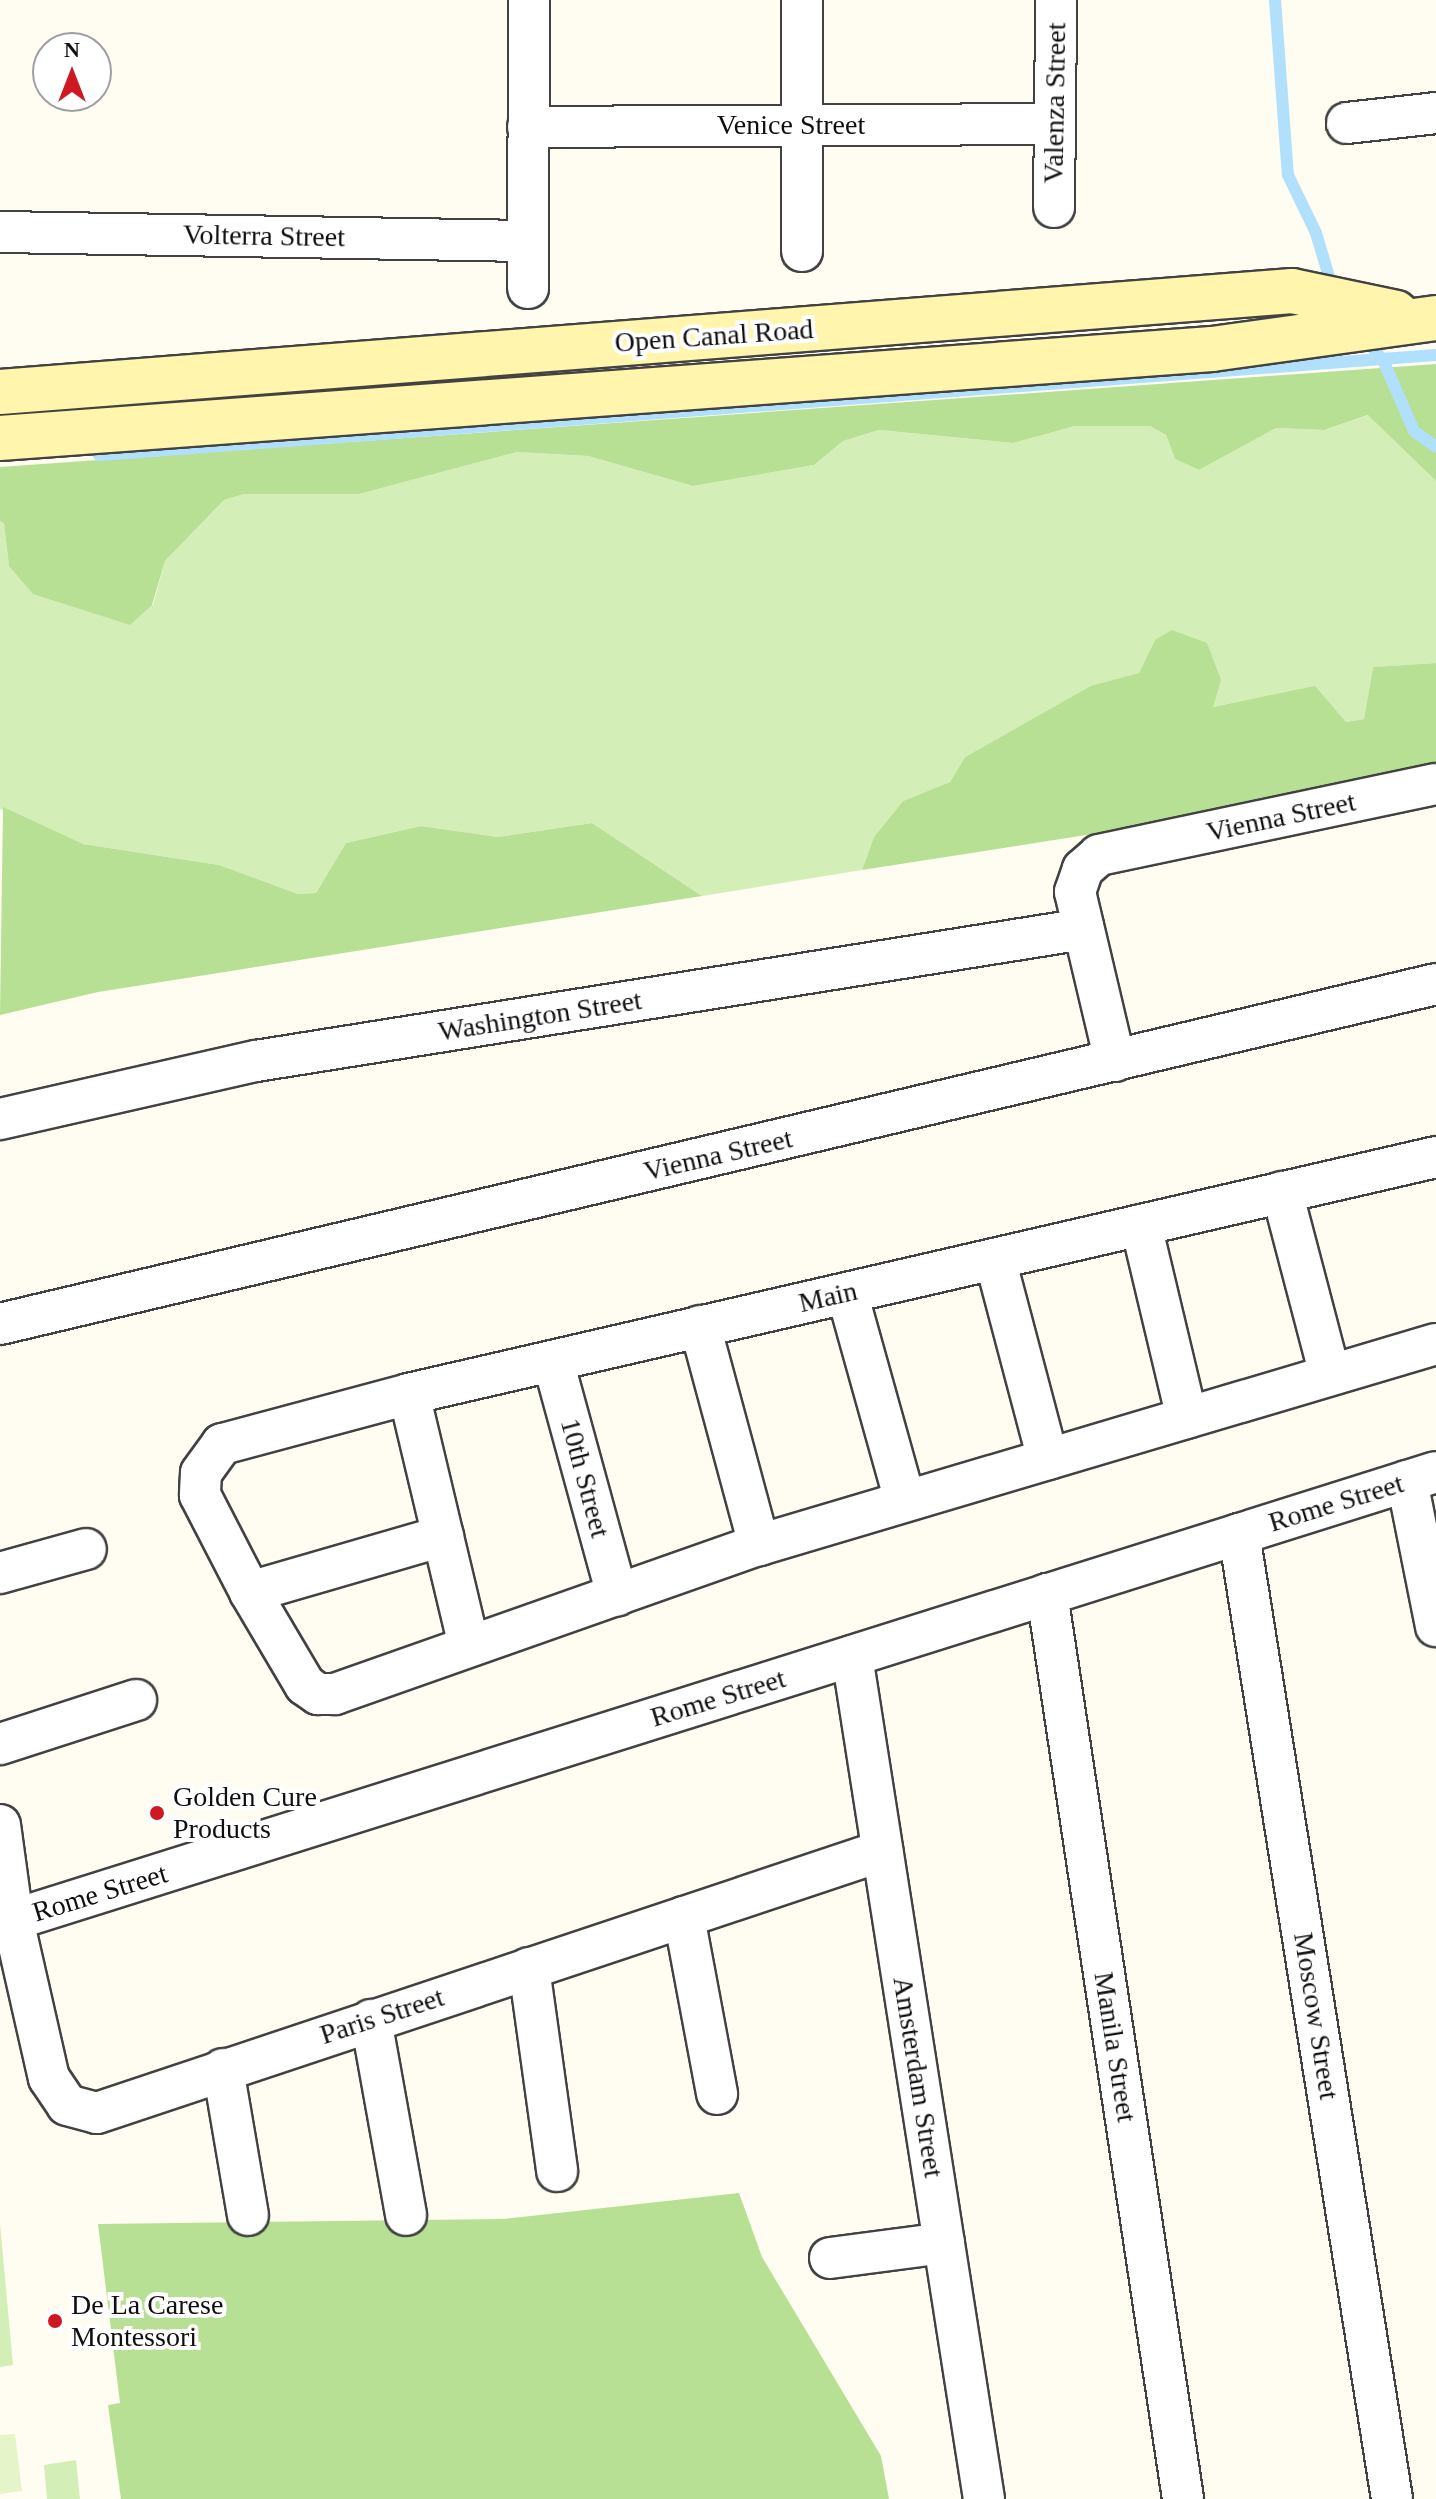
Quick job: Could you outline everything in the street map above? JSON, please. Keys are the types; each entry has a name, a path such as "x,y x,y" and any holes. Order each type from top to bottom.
{"main road":[{"name":"Open Canal Road","path":"0,392 1292,291 1431,319"},
{"name":"Open Canal Road","path":"0,438 1212,349 1431,319"}],"street":[{"path":"528,288 529,0"},
{"path":"802,0 802,251"},
{"name":"Valenza Street","path":"1054,207 1056,0"},
{"path":"1347,123 1436,113"},
{"name":"Venice Street","path":"528,127 1053,124"},
{"name":"Volterra Street","path":"0,232 528,241"},
{"name":"Vienna Street","path":"1084,929 1075,892 1083,869 1099,855 1436,784"},
{"path":"1084,929 1115,1061"},
{"name":"Washington Street","path":"0,1119 256,1061 1084,929"},
{"name":"Vienna Street","path":"0,1324 1436,984"},
{"name":"Main","path":"250,1592 200,1495 201,1473 222,1444 409,1394 1282,1192 1433,1168"},
{"path":"1282,1192 1330,1375"},
{"path":"1141,1225 1187,1418"},
{"path":"995,1259 1048,1459"},
{"path":"847,1293 905,1501"},
{"path":"700,1326 759,1545"},
{"path":"443,1536 250,1592 305,1685 318,1694 335,1694 759,1545 1436,1344"},
{"name":"10th Street","path":"553,1361 617,1595"},
{"path":"409,1394 469,1646"},
{"path":"1422,1476 1436,1624"},
{"name":"Rome Street","path":"7,1922 1422,1476"},
{"name":"Moscow Street","path":"1239,1534 1392,2499"},
{"path":"0,1573 86,1549"},
{"name":"Manila Street","path":"1047,1594 1183,2499"},
{"name":"Amsterdam Street","path":"852,1656 984,2499"},
{"path":"0,1744 136,1700"},
{"name":"Paris Street","path":"0,1825 7,1922 49,2078 67,2105 97,2113 882,1851"},
{"path":"684,1917 717,2094"},
{"path":"529,1968 557,2171"},
{"path":"371,2020 406,2215"},
{"path":"223,2069 248,2215"},
{"path":"830,2258 944,2243"}],"green space":[{"path":"1436,364 1436,481 1368,415 1324,430 1276,428 1199,470 1175,459 1166,435 1150,426 1075,426 1013,443 879,430 843,441 814,465 693,486 588,456 517,452 359,494 244,494 224,500 165,561 152,605 130,625 33,594 9,566 4,523 0,521 0,467"},
{"path":"1369,415 1436,481 1436,663 1373,667 1364,719 1346,722 1315,687 1212,707 1155,640 1139,673 1091,687 965,757 950,782 903,801 874,837 862,870 702,896 592,823 498,837 421,826 346,843 316,893 298,894 219,865 83,844 0,809 0,521 4,522 9,566 153,605 165,561 224,500 244,494 359,494 517,452 588,456 693,486 814,465 843,441 879,430 1013,443 1075,426 1150,426 1166,435 1175,459 1199,470 1276,428 1324,430"},
{"path":"1172,630 1207,643 1221,680 1213,707 1315,686 1346,722 1364,719 1373,667 1436,663 1436,764 1131,828 862,870 874,837 903,801 950,782 965,757 1091,686 1139,673 1155,640"},
{"path":"3,807 83,844 219,865 298,894 316,893 346,843 421,826 498,837 592,823 702,896 98,992 0,1015"},
{"path":"739,2193 762,2257 881,2456 889,2499 121,2499 108,2405 120,2403 98,2224 504,2219"},
{"path":"0,2224 13,2365 0,2367"},
{"path":"15,2434 22,2491 0,2494 0,2435"},
{"path":"76,2460 80,2499 47,2499 44,2465"}],"waterway":[{"path":"1275,0 1288,175 1316,233 1330,280"},
{"path":"1366,340 1383,360 1414,431 1436,447"},
{"path":"99,455 1436,355"}],"place":[{"name":"Golden Cure Products","path":"157,1813"},
{"name":"De La Carese Montessori","path":"55,2321"}]}
